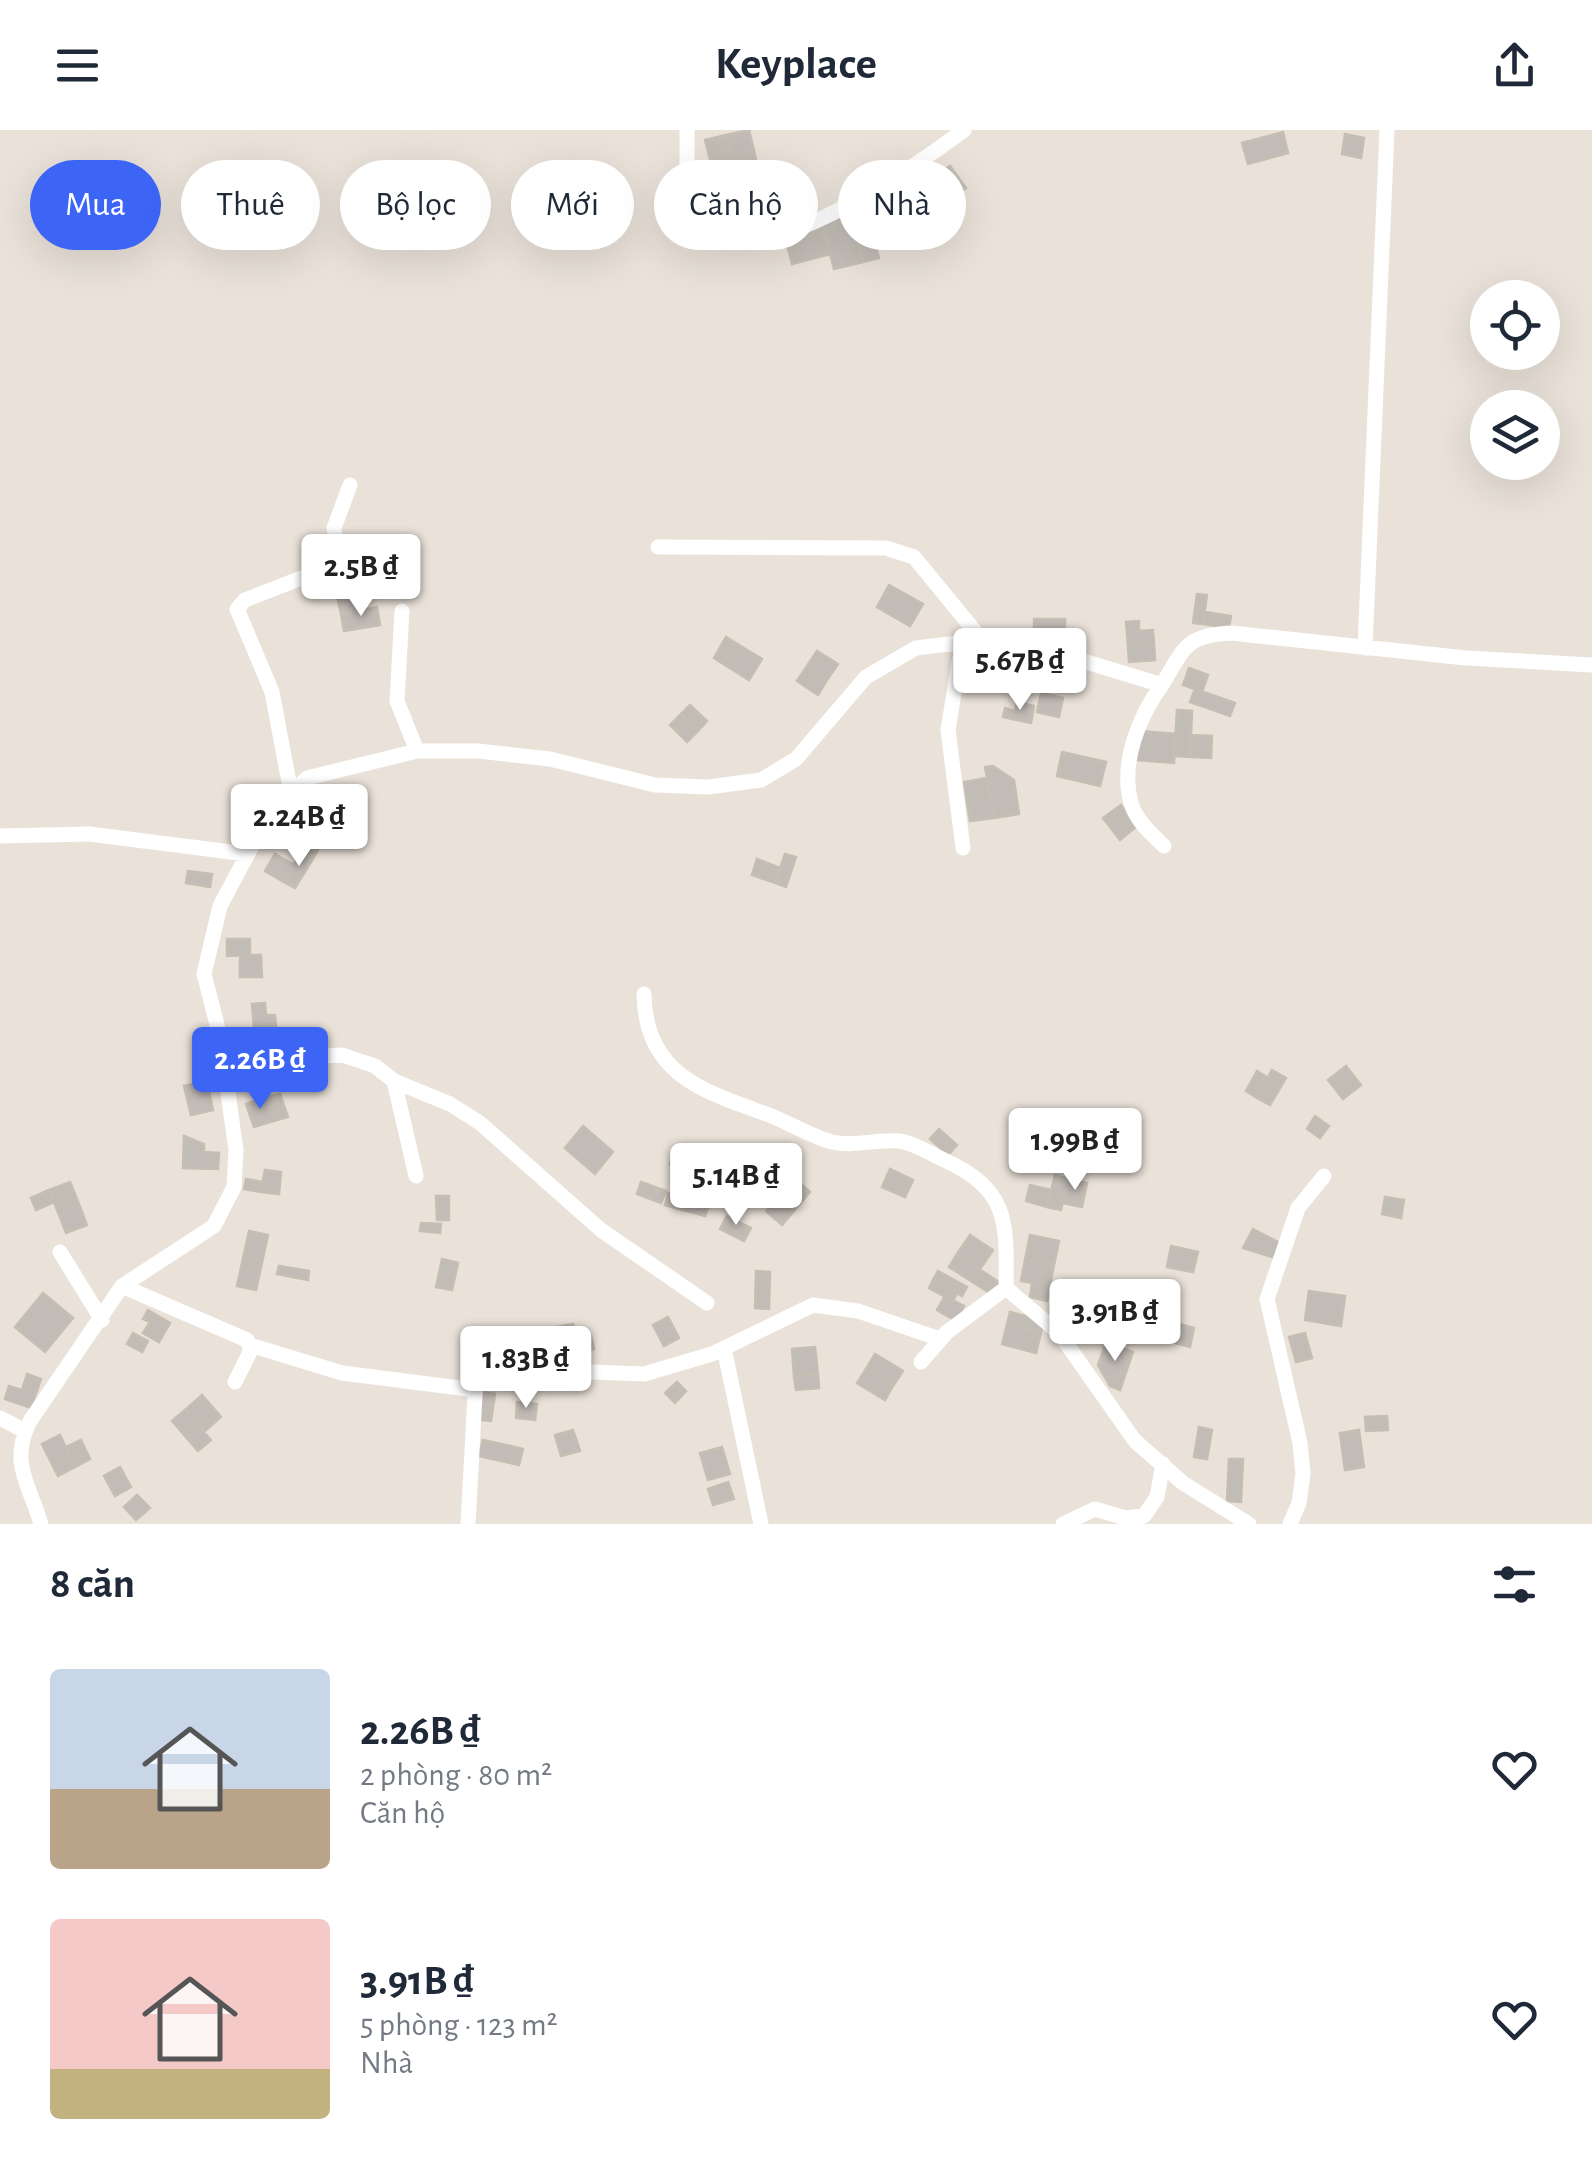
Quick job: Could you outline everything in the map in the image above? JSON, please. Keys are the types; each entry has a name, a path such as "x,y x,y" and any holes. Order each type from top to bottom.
{"street":[{"path":"687,130 690,196 695,215 704,230 724,240 793,230 870,195 964,130"},
{"path":"1365,648 1387,130"},
{"path":"291,793 272,692 237,609 245,600 332,566 338,556 334,528 350,484"},
{"path":"658,547 886,548 907,552 982,640"},
{"path":"402,611 398,701 418,751"},
{"path":"1164,846 1143,826 1130,802 1134,735 1143,710 1184,647 1200,634 1232,633 1365,648 1592,665"},
{"path":"41,1524 18,1461 25,1431 122,1286 214,1226 234,1186 236,1150 227,1086 204,974 220,906 268,816 306,778 418,751 478,750 550,759 655,786 708,787 761,780 796,759 866,677 916,648 982,640 1021,642 1162,685"},
{"path":"962,644 948,730 963,848"},
{"path":"0,836 89,834 248,854"},
{"path":"644,994 644,1020 653,1039 670,1065 708,1095 829,1141 903,1142 965,1168 986,1184 998,1202 1007,1236 1006,1288"},
{"path":"227,1086 285,1064 331,1055 376,1066 394,1080 450,1104 480,1123 601,1230 707,1302"},
{"path":"394,1080 416,1176"},
{"path":"1290,1524 1299,1503 1301,1458 1267,1299 1298,1208 1324,1176"},
{"path":"60,1252 102,1320"},
{"path":"122,1286 250,1344 342,1374 476,1390"},
{"path":"922,1362 940,1339 1006,1288"},
{"path":"1006,1288 1060,1332 1135,1441 1183,1483 1249,1524"},
{"path":"468,1524 476,1390 478,1378 491,1368 630,1376 684,1365 813,1305 858,1311 940,1339"},
{"path":"235,1382 250,1344"},
{"path":"724,1348 761,1524"},
{"path":"0,1418 25,1431"},
{"path":"1063,1524 1094,1509 1125,1518 1144,1516 1157,1498 1163,1464"}],"building":[{"path":"749,130 754,151 731,157 726,135"},
{"path":"1283,132 1288,153 1248,164 1242,143"},
{"path":"1345,134 1364,138 1361,158 1342,154"},
{"path":"726,135 732,160 710,160 705,140"},
{"path":"754,151 756,160 732,160 731,157"},
{"path":"838,218 838,250 860,250 863,262 834,269 822,222"},
{"path":"823,227 830,254 792,264 788,250 818,250 818,228"},
{"path":"860,250 877,250 879,258 863,262"},
{"path":"350,578 357,611 341,614 334,581"},
{"path":"889,585 923,604 910,626 877,607"},
{"path":"1197,594 1207,595 1203,624 1193,623"},
{"path":"377,607 380,625 344,631 341,614"},
{"path":"1205,612 1231,616 1229,628 1203,624"},
{"path":"1034,619 1065,619 1065,636 1043,641 1043,636 1034,636"},
{"path":"1139,621 1139,631 1153,630 1154,644 1128,646 1126,622"},
{"path":"726,637 734,642 722,663 714,658"},
{"path":"734,642 762,659 749,680 722,663"},
{"path":"1154,644 1155,660 1129,662 1128,646"},
{"path":"817,651 838,664 827,680 807,666"},
{"path":"807,666 816,672 806,687 797,681"},
{"path":"1189,668 1208,675 1202,692 1183,685"},
{"path":"816,672 827,680 818,695 806,687"},
{"path":"1195,689 1235,703 1230,716 1190,702"},
{"path":"1041,693 1063,698 1059,717 1037,712"},
{"path":"1017,702 1034,706 1031,723 1003,717 1005,708 1015,711"},
{"path":"690,705 707,721 698,731 681,714"},
{"path":"1177,710 1192,711 1190,757 1174,756"},
{"path":"681,714 698,731 687,742 670,725"},
{"path":"1140,731 1176,734 1174,763 1138,760"},
{"path":"1191,735 1212,736 1211,758 1190,757"},
{"path":"1062,752 1106,762 1100,786 1057,776"},
{"path":"993,766 1014,780 1019,814 994,818 985,767"},
{"path":"987,778 994,818 970,821 964,782"},
{"path":"318,789 344,804 325,837 299,822"},
{"path":"1121,805 1137,826 1120,840 1103,818"},
{"path":"299,822 325,837 314,857 287,842"},
{"path":"302,850 314,857 295,888 284,882"},
{"path":"275,854 294,865 284,882 265,871"},
{"path":"785,854 796,857 786,887 775,883"},
{"path":"757,859 780,868 775,883 752,875"},
{"path":"188,871 212,874 210,887 186,883"},
{"path":"227,939 250,939 250,955 227,956"},
{"path":"240,955 261,955 262,977 240,977"},
{"path":"265,1003 266,1015 275,1015 278,1049 256,1051 252,1004"},
{"path":"1346,1066 1361,1085 1343,1099 1328,1080"},
{"path":"1272,1070 1286,1078 1270,1105 1257,1098"},
{"path":"1257,1071 1268,1078 1257,1098 1246,1091"},
{"path":"207,1081 213,1110 191,1115 184,1086"},
{"path":"280,1094 288,1117 274,1121 267,1097"},
{"path":"267,1097 274,1121 254,1127 246,1104"},
{"path":"1315,1116 1329,1126 1320,1138 1307,1129"},
{"path":"583,1126 613,1152 595,1174 565,1148"},
{"path":"939,1129 957,1145 948,1155 930,1139"},
{"path":"184,1136 204,1144 204,1152 219,1153 218,1169 183,1168"},
{"path":"675,1150 695,1158 690,1171 670,1164"},
{"path":"890,1169 913,1180 905,1197 882,1187"},
{"path":"265,1170 281,1172 279,1194 261,1192"},
{"path":"1055,1175 1068,1179 1061,1210 1047,1207"},
{"path":"794,1178 810,1192 782,1225 766,1211"},
{"path":"246,1179 263,1182 261,1192 244,1189"},
{"path":"1068,1179 1087,1183 1082,1207 1063,1203"},
{"path":"70,1182 75,1194 54,1202 49,1190"},
{"path":"641,1182 666,1191 661,1203 637,1194"},
{"path":"1030,1185 1051,1190 1047,1207 1026,1201"},
{"path":"49,1190 54,1202 36,1210 31,1198"},
{"path":"668,1193 709,1204 705,1216 665,1205"},
{"path":"75,1194 87,1225 66,1233 54,1202"},
{"path":"436,1196 449,1196 449,1220 437,1220"},
{"path":"1385,1197 1404,1200 1401,1218 1382,1214"},
{"path":"727,1216 751,1228 744,1241 720,1229"},
{"path":"421,1223 441,1224 440,1233 420,1231"},
{"path":"1253,1229 1282,1244 1275,1258 1243,1248"},
{"path":"249,1231 268,1235 256,1290 237,1286"},
{"path":"970,1235 993,1250 980,1269 957,1254"},
{"path":"1030,1235 1059,1241 1054,1265 1025,1260"},
{"path":"1171,1246 1198,1252 1193,1272 1167,1267"},
{"path":"957,1254 1000,1283 993,1295 949,1267"},
{"path":"442,1259 458,1263 452,1290 436,1287"},
{"path":"1025,1260 1054,1265 1047,1301 1030,1297 1032,1283 1021,1281"},
{"path":"279,1266 309,1271 308,1280 277,1274"},
{"path":"756,1271 770,1272 769,1309 755,1308"},
{"path":"938,1271 967,1287 962,1296 933,1280"},
{"path":"933,1280 957,1293 953,1301 929,1288"},
{"path":"1309,1291 1345,1296 1341,1326 1305,1320"},
{"path":"43,1293 73,1318 45,1352 15,1327"},
{"path":"945,1296 964,1306 956,1321 937,1310"},
{"path":"148,1310 170,1323 159,1342 143,1333 150,1322 143,1319"},
{"path":"1010,1312 1044,1321 1041,1333 1007,1324"},
{"path":"668,1317 679,1338 664,1346 653,1325"},
{"path":"573,1324 576,1342 554,1346 551,1328"},
{"path":"1007,1324 1041,1333 1036,1353 1002,1344"},
{"path":"1179,1324 1194,1328 1190,1347 1175,1343"},
{"path":"133,1333 148,1341 142,1352 127,1344"},
{"path":"1305,1333 1312,1358 1296,1362 1289,1337"},
{"path":"591,1336 594,1349 578,1352 576,1338"},
{"path":"553,1338 556,1357 541,1360 537,1341"},
{"path":"1106,1342 1133,1352 1120,1390 1110,1386 1098,1365"},
{"path":"815,1347 818,1374 794,1377 792,1349"},
{"path":"875,1354 903,1371 893,1386 866,1369"},
{"path":"866,1369 893,1386 885,1400 857,1383"},
{"path":"27,1374 41,1379 31,1408 5,1399 9,1386 22,1390"},
{"path":"818,1374 819,1388 796,1390 794,1377"},
{"path":"677,1382 686,1391 675,1403 665,1393"},
{"path":"483,1392 495,1394 491,1421 480,1420"},
{"path":"202,1395 221,1417 204,1432 185,1410"},
{"path":"517,1402 537,1404 535,1420 516,1418"},
{"path":"185,1410 211,1440 198,1451 172,1421"},
{"path":"1387,1416 1388,1430 1366,1431 1365,1417"},
{"path":"1199,1427 1212,1430 1207,1459 1194,1457"},
{"path":"573,1430 580,1451 561,1456 555,1435"},
{"path":"1359,1430 1364,1467 1345,1470 1340,1433"},
{"path":"60,1435 75,1467 58,1476 42,1444"},
{"path":"81,1440 90,1459 75,1467 66,1447"},
{"path":"483,1440 523,1449 519,1465 479,1456"},
{"path":"722,1447 730,1474 708,1480 700,1453"},
{"path":"1229,1459 1243,1459 1241,1502 1227,1501"},
{"path":"120,1467 131,1487 115,1496 104,1476"},
{"path":"728,1482 734,1499 713,1505 708,1489"},
{"path":"137,1495 150,1508 136,1520 124,1507"}]}
